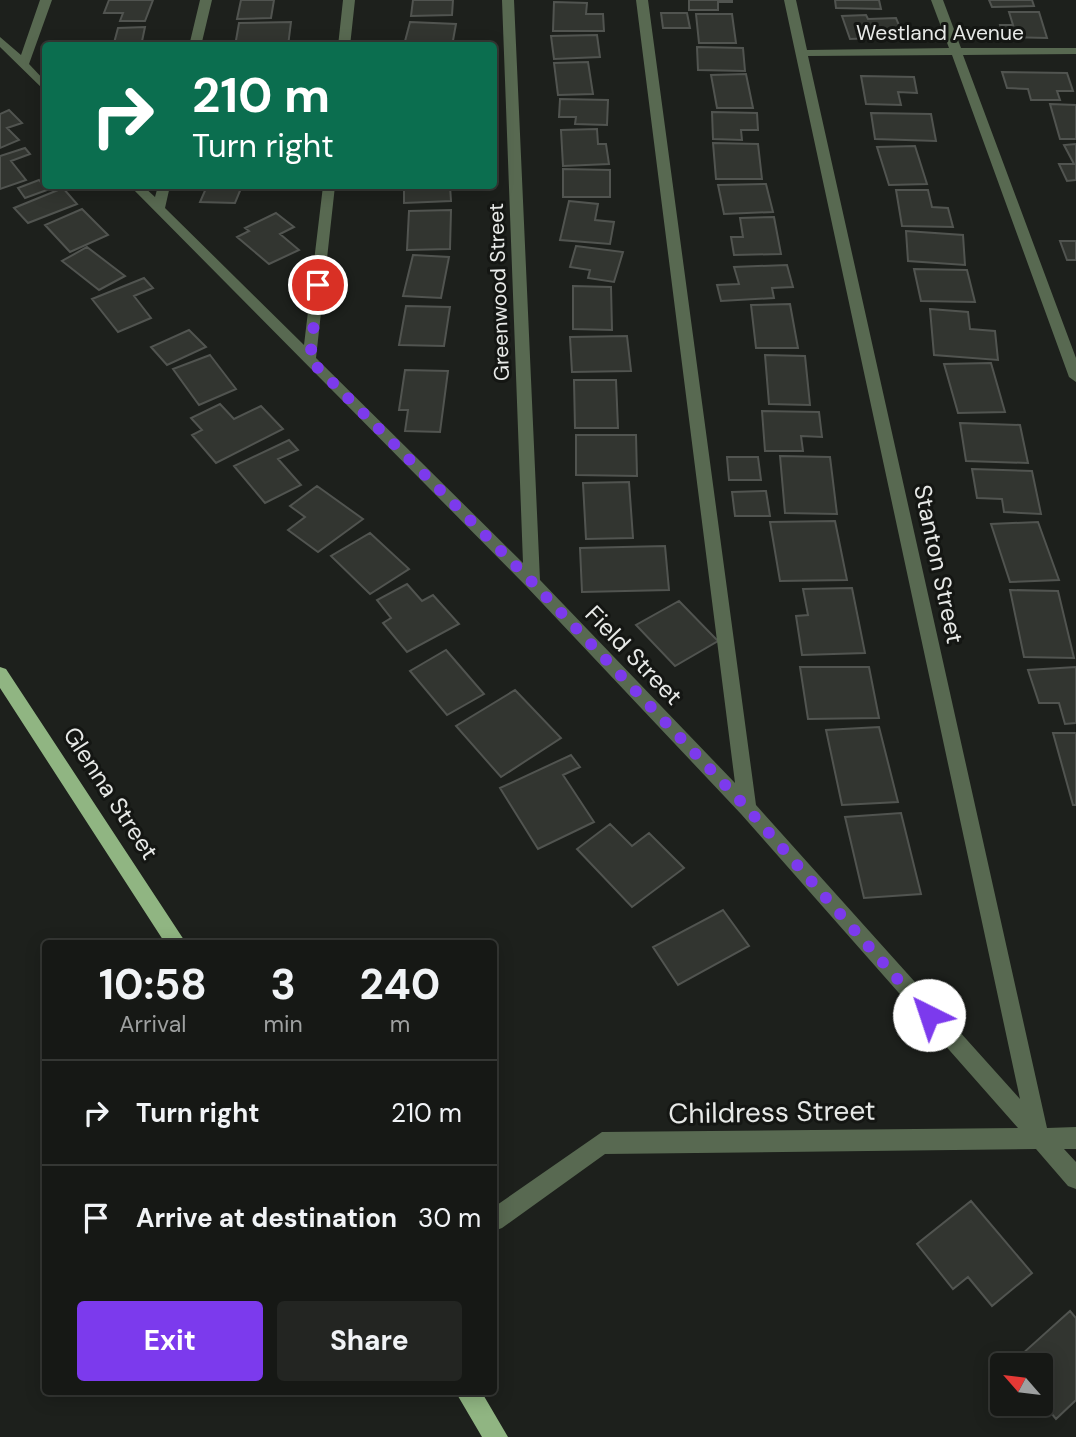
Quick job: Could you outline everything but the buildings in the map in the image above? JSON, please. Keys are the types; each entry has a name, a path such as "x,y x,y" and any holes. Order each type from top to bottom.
{"main road":[{"name":"Glenna Street","path":"0,674 174,940"},
{"path":"470,1395 496,1437"}],"street":[{"path":"23,65 46,0"},
{"path":"196,42 206,0"},
{"path":"344,42 349,0"},
{"name":"Greenwood Street","path":"508,0 532,582"},
{"path":"642,0 747,808"},
{"name":"Stanton Street","path":"790,0 804,53 1039,1139"},
{"path":"937,0 1076,377"},
{"path":"0,40 42,85"},
{"name":"Westland Avenue","path":"804,53 1076,51"},
{"name":"Field Street","path":"139,189 532,582 747,808 1076,1178"},
{"path":"158,210 162,189"},
{"path":"310,360 329,189"},
{"name":"Childress Street","path":"497,1218 602,1143 1076,1138"}],"route":[{"path":"318,285 310,360 532,582 747,808 929,1015"}]}
